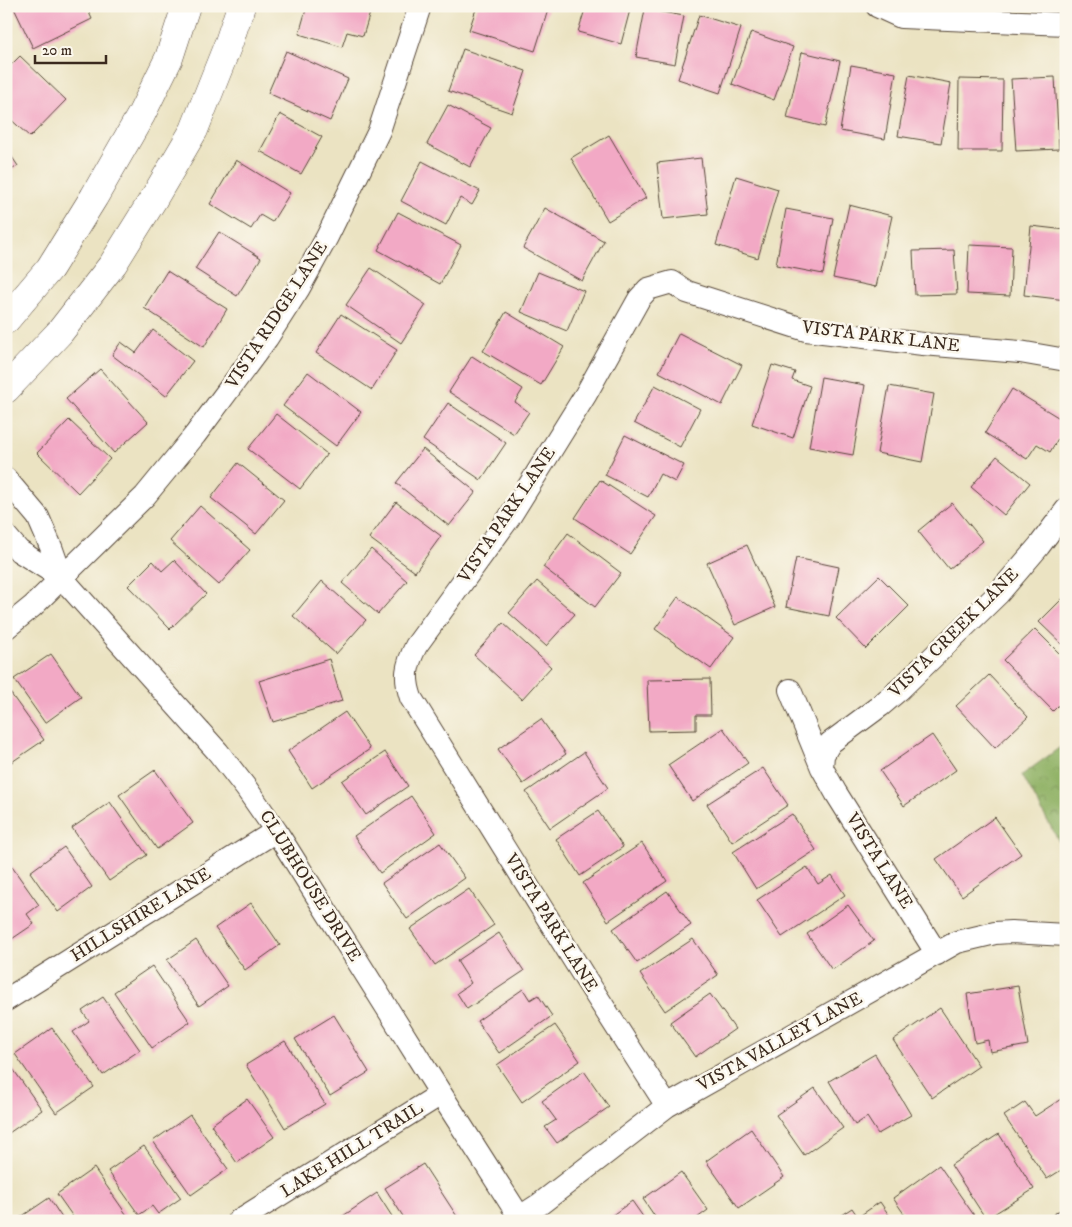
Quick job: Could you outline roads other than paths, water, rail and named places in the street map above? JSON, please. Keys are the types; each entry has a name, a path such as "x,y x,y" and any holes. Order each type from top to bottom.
{"main road":[{"path":"6,320 50,268 132,131 169,58 186,6"},
{"path":"6,389 60,332 113,264 149,206 194,130 229,42 241,6"}],"street":[{"name":"VISTA RIDGE LANE","path":"6,628 62,578 144,496 195,435 267,338 328,237 379,131 420,6"},
{"path":"877,6 901,17 1066,24"},
{"name":"VISTA PARK LANE","path":"667,1106 411,698 406,684 407,663 416,646 510,518 586,394 639,299 648,289 672,282 687,292 806,330 923,344 1020,352 1066,360"},
{"name":"CLUBHOUSE DRIVE","path":"6,479 38,517 62,578"},
{"name":"VISTA CREEK LANE","path":"822,768 823,755 830,743 900,689 998,594 1039,546 1066,510"},
{"name":"CLUBHOUSE DRIVE","path":"6,536 20,551 62,578 218,752 246,788 276,831 521,1219"},
{"name":"VISTA LANE","path":"790,690 822,768 937,954"},
{"name":"HILLSHIRE LANE","path":"6,1000 276,831"},
{"name":"VISTA VALLEY LANE","path":"521,1219 667,1106 957,942 995,933 1066,935"},
{"name":"LAKE HILL TRAIL","path":"238,1221 441,1094"}]}
